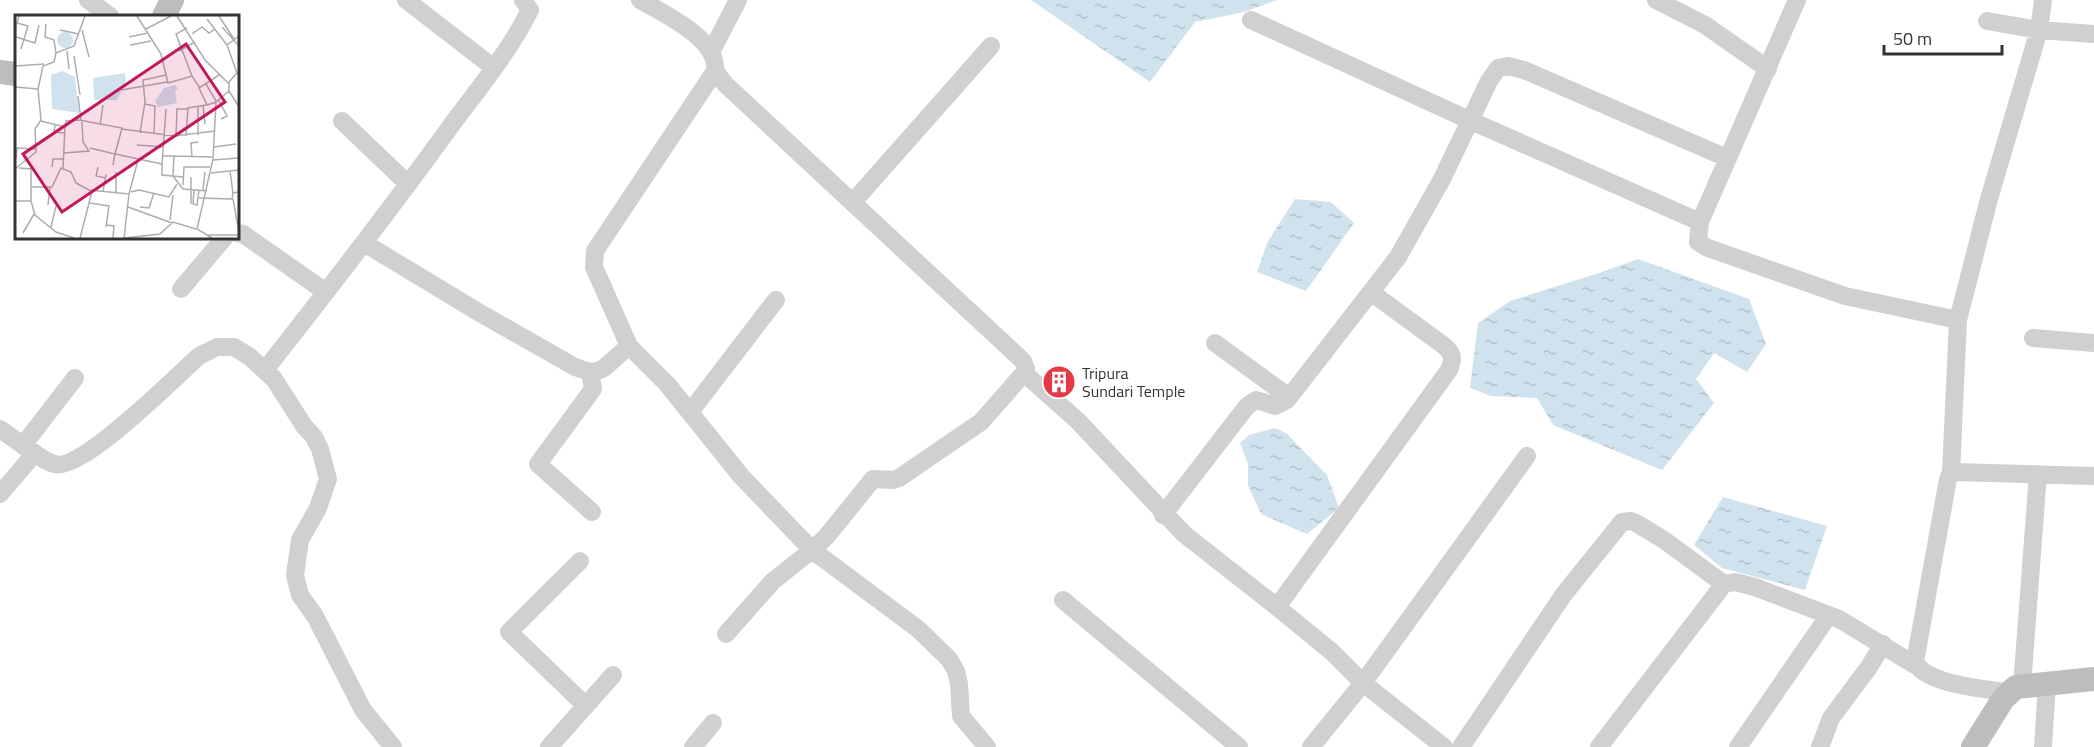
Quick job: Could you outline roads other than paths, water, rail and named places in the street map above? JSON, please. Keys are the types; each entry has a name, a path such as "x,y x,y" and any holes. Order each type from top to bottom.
{"main road":[{"path":"164,15 172,0"},
{"path":"0,72 15,74"},
{"path":"1973,747 2003,699 2015,689 2047,683 2094,679"}],"street":[{"path":"88,0 109,15"},
{"path":"406,0 494,68"},
{"path":"640,0 699,36 711,52 715,61 715,71 595,251 594,267 629,346 667,384 741,476 812,550 918,629 940,649 956,670 961,716 977,744"},
{"path":"711,52 738,0"},
{"path":"1656,0 1705,25 1768,69"},
{"path":"1797,0 1700,222 1698,242 1708,248 1845,296 1958,320"},
{"path":"1916,665 1914,660 1943,501 1951,472 1958,365 1958,320 1989,199 2039,30 2043,0"},
{"path":"265,370 364,243 494,68 518,32 530,3"},
{"path":"1251,20 1700,222"},
{"path":"1987,21 2039,30 2094,34"},
{"path":"853,202 991,46"},
{"path":"1163,515 1247,406 1256,400 1279,405 1289,397 1372,293 1398,257 1432,199 1469,120 1493,73 1498,68 1508,66 1524,70 1727,158"},
{"path":"715,71 725,84 1023,361 1026,369 981,422 952,443 899,478 873,479 826,537 773,581 726,634"},
{"path":"342,121 408,184"},
{"path":"238,232 326,292"},
{"path":"181,289 224,238"},
{"path":"364,243 575,367 590,372 604,368 629,346"},
{"path":"1277,607 1449,370 1453,361 1451,352 1443,345 1372,293"},
{"path":"690,412 776,300"},
{"path":"2032,338 2094,343"},
{"path":"1215,343 1289,397"},
{"path":"0,429 54,464 66,464 103,443 198,356 217,347 234,347 250,357 274,379 304,426 314,437 328,479 318,508 300,540 296,575 300,595 315,616 363,710 387,745"},
{"path":"590,372 593,389 538,464 592,512"},
{"path":"1024,374 1078,421 1163,515 1198,547 1277,607 1332,652 1363,683 1444,747"},
{"path":"0,494 75,378"},
{"path":"1311,747 1363,683 1527,456"},
{"path":"1951,472 2094,476"},
{"path":"1599,747 1724,584 1735,582 1755,587 1853,626 1938,680 2015,689 2038,474"},
{"path":"1461,747 1564,594 1622,522 1631,521 1645,528 1724,584"},
{"path":"580,561 509,632 586,706"},
{"path":"1062,600 1239,747"},
{"path":"1738,747 1829,615"},
{"path":"1820,747 1831,718 1883,644"},
{"path":"549,747 613,675"},
{"path":"2043,747 2047,683"},
{"path":"693,747 713,723"}],"water":[{"path":"1031,0 1277,0 1244,12 1195,22 1150,82"},
{"path":"1295,199 1331,202 1354,223 1306,291 1257,272 1268,241"},
{"path":"1638,259 1749,299 1766,344 1747,372 1714,353 1696,379 1714,403 1662,470 1553,425 1537,398 1491,396 1470,388 1478,323 1510,301"},
{"path":"1275,428 1286,433 1327,475 1339,508 1307,534 1261,514 1248,485 1248,464 1240,443 1249,435"},
{"path":"1723,497 1827,526 1805,590 1722,568 1694,545"}],"place":[{"name":"Tripura Sundari Temple","path":"1059,382"}]}
